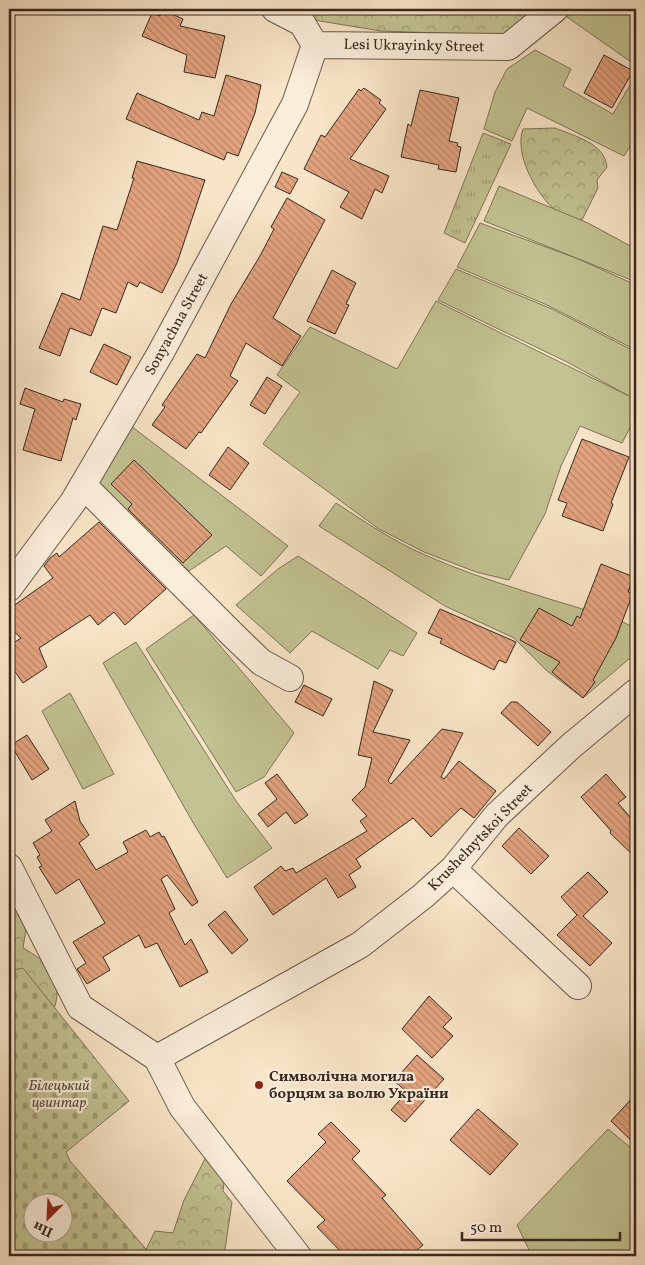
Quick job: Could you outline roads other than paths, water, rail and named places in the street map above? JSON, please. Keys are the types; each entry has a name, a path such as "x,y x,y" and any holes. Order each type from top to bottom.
{"street":[{"path":"275,9 302,23 316,45"},
{"name":"Lesi Ukrayinky Street","path":"316,45 508,47 555,9"},
{"name":"Sonyachna Street","path":"9,588 83,485 160,354 295,104 316,45"},
{"path":"83,485 242,644 262,662 290,678"},
{"name":"Krushelnytskoi Street","path":"157,1058 360,945 453,869 497,815 570,746 636,692"},
{"path":"9,867 80,1007 157,1058 182,1107 298,1256"},
{"path":"453,869 578,986"}],"place":[{"name":"Символічна могила борцям за волю України","path":"259,1085"}],"park label":[{"name":"Білецький цвинтар","path":"59,1094"}]}
